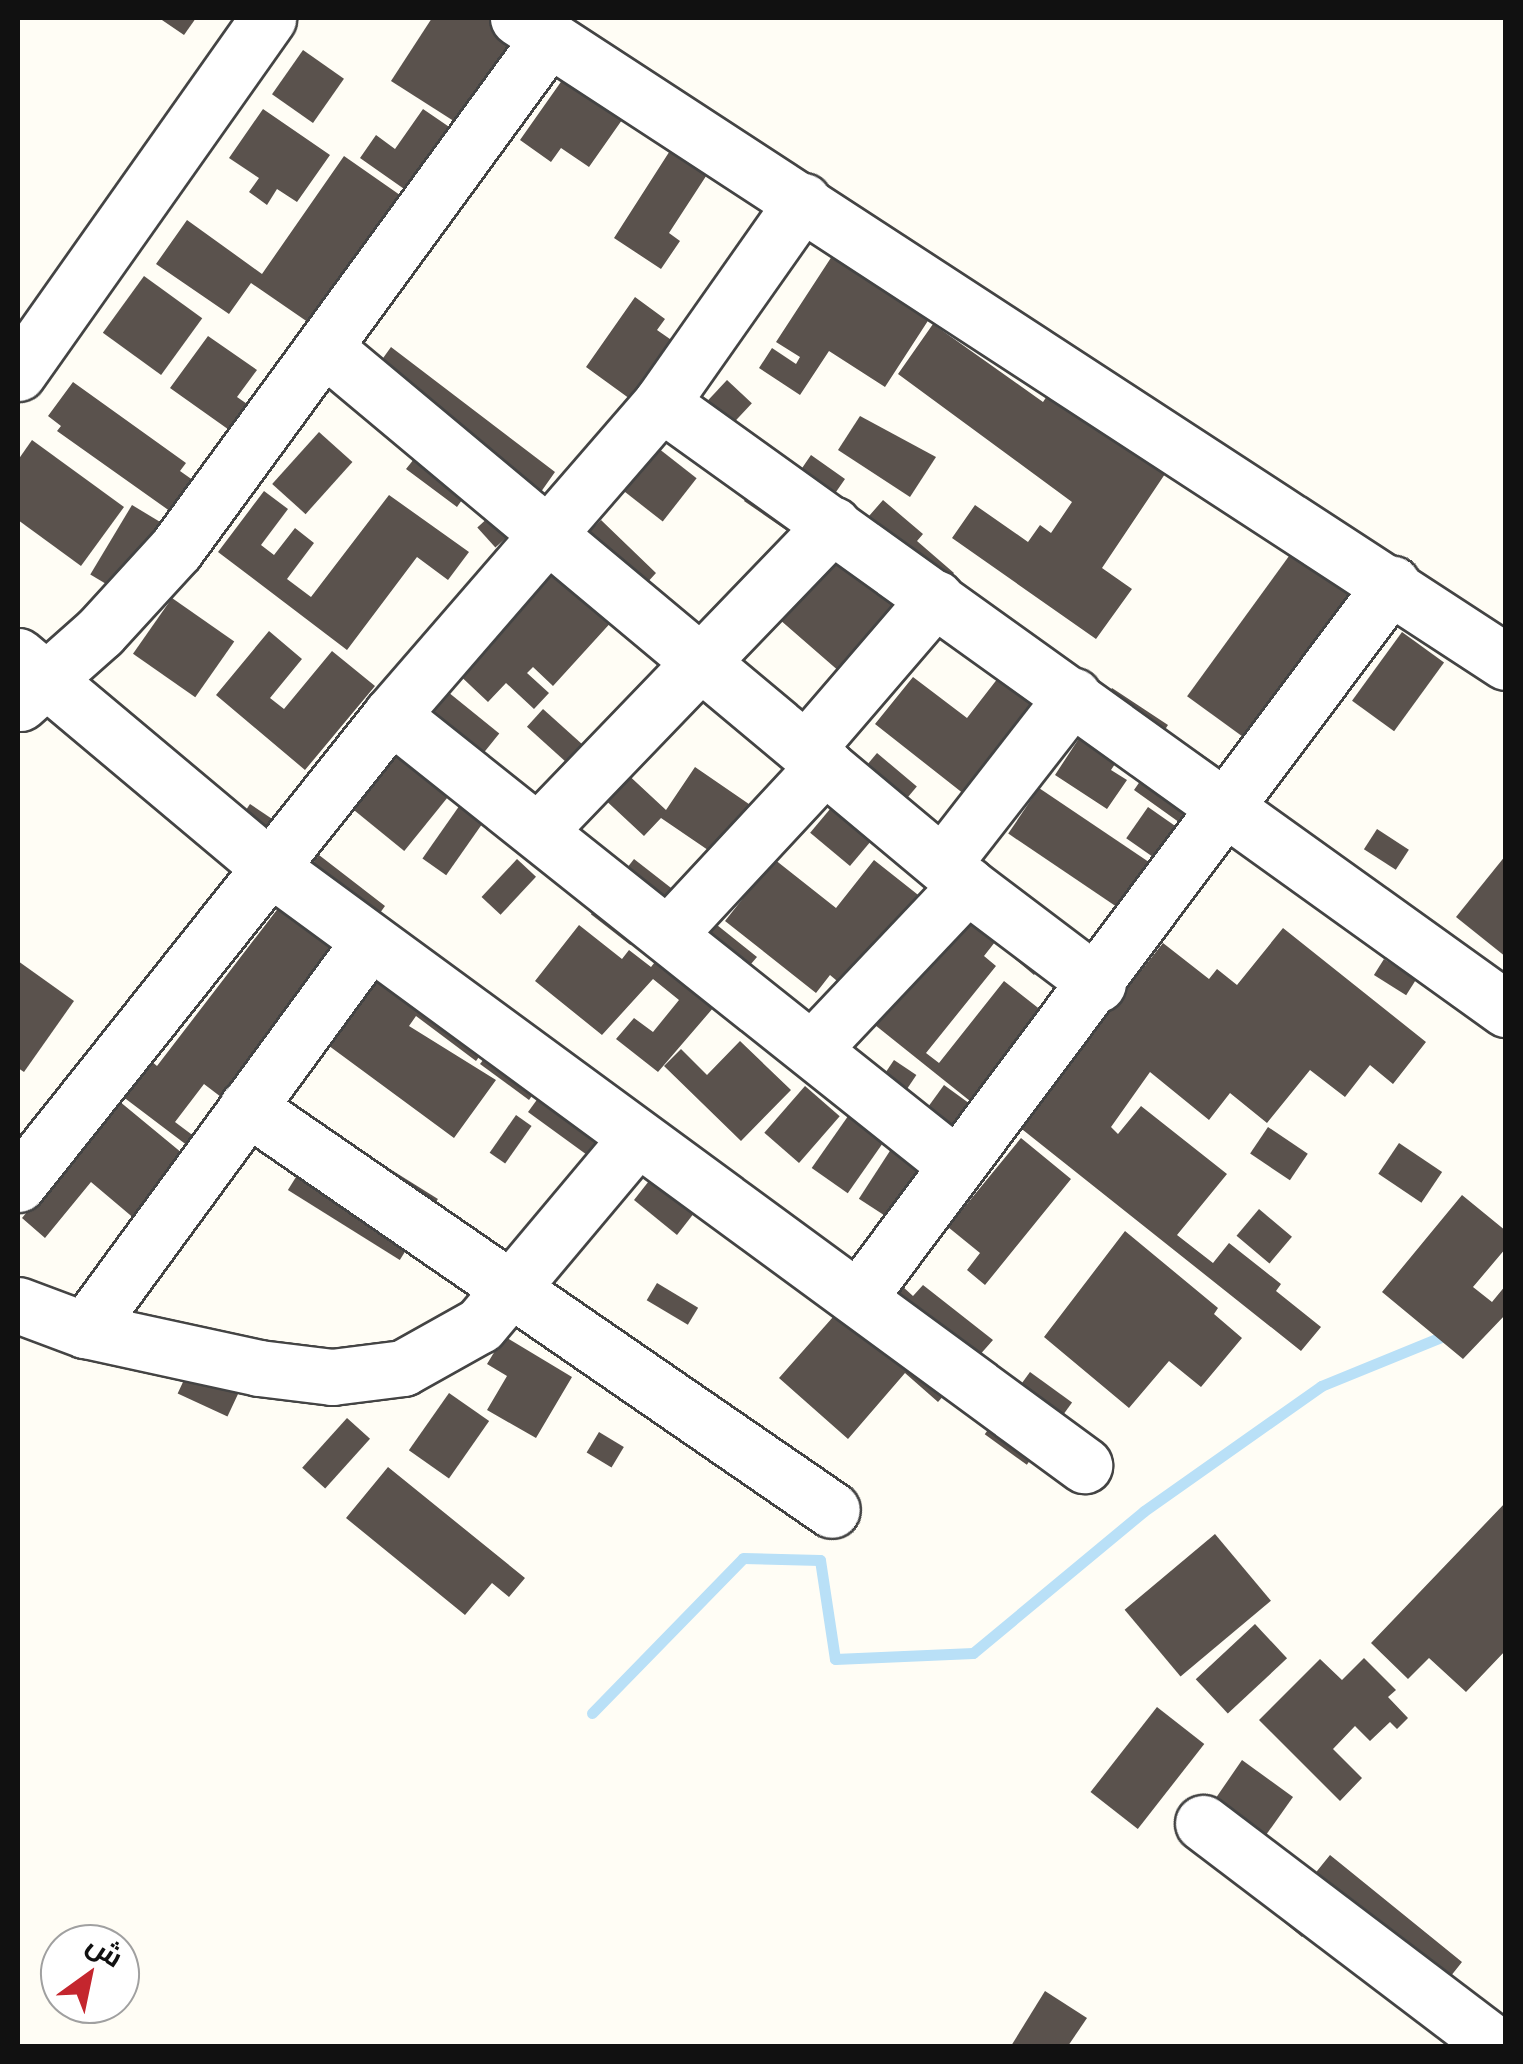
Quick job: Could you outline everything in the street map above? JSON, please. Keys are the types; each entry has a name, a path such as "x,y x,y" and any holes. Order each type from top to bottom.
{"street":[{"path":"18,374 268,18"},
{"path":"1084,1465 370,941 27,680 176,550 326,349 533,28 1392,584 1506,662"},
{"path":"18,1184 391,715 546,531 661,403 803,201"},
{"path":"326,349 955,874 1098,984"},
{"path":"661,403 1226,806 1394,934 1506,1008"},
{"path":"540,830 833,525"},
{"path":"858,1298 1098,984 1392,584"},
{"path":"669,933 816,757 936,598"},
{"path":"812,1049 955,874 1072,696"},
{"path":"391,715 956,1165"},
{"path":"86,1330 370,941"},
{"path":"247,1107 832,1510"},
{"path":"18,1305 86,1330 332,1377 403,1368 480,1325 636,1138"},
{"path":"1203,1823 1497,2046"}],"building":[{"path":"159,18 196,18 184,35"},
{"path":"432,18 500,18 532,38 460,125 391,81"},
{"path":"303,50 344,79 313,123 272,94"},
{"path":"570,69 629,110 589,167 561,148 551,162 520,140"},
{"path":"263,109 330,155 297,202 277,189 267,205 249,192 259,178 229,158"},
{"path":"423,109 461,135 417,198 360,158 376,135 395,149"},
{"path":"673,146 710,170 669,233 680,241 661,269 614,238"},
{"path":"344,156 420,209 331,338 251,283 229,314 156,264 187,220 262,274"},
{"path":"836,250 933,313 885,387 829,351 800,395 759,368 772,348 796,364 800,357 776,342"},
{"path":"144,276 202,318 161,375 103,333"},
{"path":"635,297 665,319 657,330 690,353 648,412 586,367"},
{"path":"933,324 1043,402 1051,390 1167,471 1102,568 1132,589 1096,639 952,538 975,505 1028,542 1040,525 1051,533 1072,502 898,374"},
{"path":"208,336 257,370 237,397 250,406 232,432 170,388"},
{"path":"391,347 555,472 531,506 483,470 457,507 406,469 418,454 363,386"},
{"path":"727,380 752,403 709,449 684,426"},
{"path":"73,382 186,463 180,471 197,483 174,514 57,431 61,426 48,416"},
{"path":"860,416 936,457 910,497 838,450"},
{"path":"319,432 352,462 306,514 272,484"},
{"path":"32,440 124,507 81,566 18,520 18,460"},
{"path":"658,448 697,478 663,522 624,491"},
{"path":"811,455 845,479 802,541 744,501 774,458 798,474"},
{"path":"264,491 288,509 261,545 274,555 295,528 314,543 287,579 311,597 389,495 469,552 448,580 417,557 347,650 218,552"},
{"path":"510,498 528,518 495,548 477,527"},
{"path":"883,500 923,534 917,541 954,573 856,686 779,619"},
{"path":"132,505 170,528 128,597 90,574"},
{"path":"601,520 656,573 553,686 533,667 527,673 549,693 534,709 506,683 488,702 453,669"},
{"path":"1297,545 1367,596 1257,747 1187,696"},
{"path":"172,598 234,642 195,697 133,654"},
{"path":"269,631 302,659 270,698 284,709 332,651 375,686 305,770 216,695"},
{"path":"1402,632 1444,663 1394,731 1352,701"},
{"path":"1029,638 1076,674 983,809 875,724 913,677 967,718"},
{"path":"1112,688 1168,725 1148,755 1129,743 1111,770 1127,780 1107,809 1055,775"},
{"path":"448,692 499,734 404,851 353,809"},
{"path":"543,709 591,752 575,770 527,727"},
{"path":"1197,751 1229,773 1190,830 1134,790 1143,777 1167,793"},
{"path":"877,753 917,786 850,866 810,833"},
{"path":"695,767 762,813 727,863 661,818 644,836 600,795 623,770 666,810"},
{"path":"1039,788 1156,867 1125,912 1008,834"},
{"path":"462,802 486,819 446,875 422,859"},
{"path":"250,804 278,823 254,859 225,840"},
{"path":"1148,807 1191,837 1169,868 1126,838"},
{"path":"1377,829 1409,850 1396,870 1364,849"},
{"path":"319,855 385,906 238,1110 204,1084 175,1122 195,1137 188,1146 122,1096 150,1060 157,1066"},
{"path":"1506,855 1506,957 1456,917"},
{"path":"517,859 536,877 501,915 482,897"},
{"path":"634,859 673,890 630,945 591,914"},
{"path":"774,859 836,908 874,860 922,898 849,991 830,975 816,993 725,921"},
{"path":"996,873 1069,931 1034,975 1015,959 1027,944 1006,928 984,956 996,966 926,1053 939,1063 1004,981 1056,1022 985,1113 875,1025"},
{"path":"697,909 757,957 658,1072 616,1039 634,1018 653,1032 679,1000 653,979 602,1035 535,981 579,925 622,959 629,950 651,967"},
{"path":"1283,928 1426,1042 1393,1084 1370,1065 1345,1097 1310,1070 1267,1123 1230,1093 1209,1120 1150,1072 1111,1127 1118,1134 1141,1106 1227,1174 1177,1235 1213,1263 1229,1243 1281,1284 1276,1291 1321,1327 1301,1351 1018,1126 1163,943 1209,979 1217,969 1237,985"},
{"path":"399,936 508,1017 476,1061 416,1016 409,1026 496,1080 454,1138 321,1040"},
{"path":"1384,959 1416,979 1406,995 1374,975"},
{"path":"18,961 74,1001 24,1072 18,1068"},
{"path":"508,1028 561,1056 529,1100 480,1064"},
{"path":"740,1041 791,1090 741,1141 664,1066 681,1049 707,1075"},
{"path":"568,1057 634,1105 594,1160 528,1112"},
{"path":"894,1060 916,1075 888,1117 865,1102"},
{"path":"944,1085 988,1117 951,1167 908,1135"},
{"path":"805,1086 840,1116 799,1163 764,1133"},
{"path":"119,1101 188,1158 136,1220 91,1182 45,1238 22,1218"},
{"path":"853,1109 889,1134 848,1193 812,1168"},
{"path":"516,1115 532,1126 505,1164 490,1153"},
{"path":"1268,1127 1308,1154 1290,1180 1250,1154"},
{"path":"326,1129 438,1199 400,1260 288,1190"},
{"path":"1021,1138 1071,1179 985,1285 967,1270 980,1253 948,1227"},
{"path":"897,1140 943,1170 905,1229 859,1199"},
{"path":"1399,1143 1442,1172 1421,1203 1378,1174"},
{"path":"678,1144 705,1199 677,1235 634,1200"},
{"path":"1462,1195 1506,1231 1506,1248 1473,1287 1492,1302 1506,1285 1506,1314 1463,1359 1382,1292"},
{"path":"1259,1209 1292,1237 1269,1263 1237,1236"},
{"path":"1125,1231 1218,1308 1214,1314 1242,1338 1201,1387 1169,1361 1129,1408 1044,1337"},
{"path":"879,1265 913,1296 923,1285 993,1340 938,1402 905,1373 848,1439 779,1378"},
{"path":"657,1283 698,1308 688,1325 647,1300"},
{"path":"504,1336 572,1377 536,1438 487,1410 507,1376 487,1364"},
{"path":"203,1339 253,1362 227,1417 178,1393"},
{"path":"1030,1372 1072,1403 1027,1465 985,1434"},
{"path":"449,1393 489,1421 449,1478 409,1450"},
{"path":"347,1418 370,1439 325,1489 302,1468"},
{"path":"599,1432 624,1447 611,1468 587,1453"},
{"path":"388,1467 525,1578 509,1597 492,1583 465,1615 346,1518"},
{"path":"1506,1502 1506,1650 1466,1692 1429,1658 1408,1679 1371,1643"},
{"path":"1215,1534 1271,1601 1181,1676 1125,1610"},
{"path":"1255,1624 1287,1658 1228,1714 1196,1679"},
{"path":"1364,1658 1396,1690 1388,1697 1408,1718 1397,1729 1390,1722 1370,1741 1355,1726 1333,1749 1362,1778 1340,1801 1259,1720 1320,1659 1342,1680"},
{"path":"1157,1707 1204,1744 1138,1829 1091,1792"},
{"path":"1242,1760 1293,1797 1244,1866 1187,1840"},
{"path":"1330,1855 1462,1962 1419,2016 1318,1917 1302,1937 1279,1918"},
{"path":"1045,1991 1087,2018 1068,2046 1011,2046"}],"waterway":[{"path":"592,1713 743,1558 820,1560 835,1659 973,1653 1144,1511 1321,1386 1451,1333"}]}
